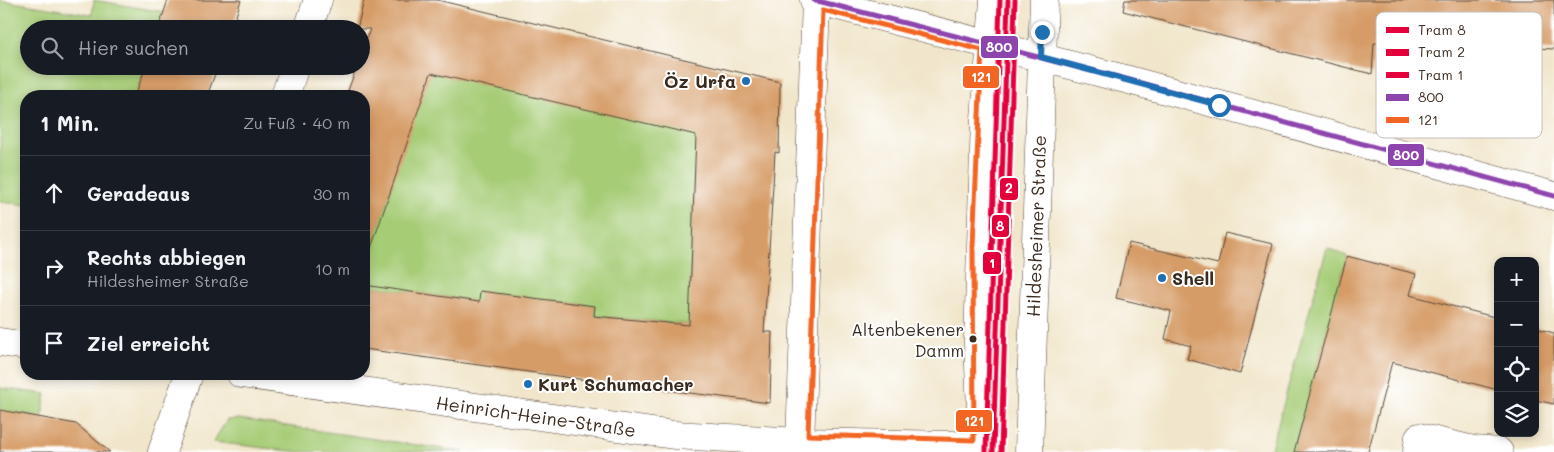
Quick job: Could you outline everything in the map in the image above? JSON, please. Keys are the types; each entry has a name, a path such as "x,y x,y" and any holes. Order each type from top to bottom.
{"street":[{"path":"311,20 318,0"},
{"path":"800,442 815,0 1041,57 1554,196"},
{"path":"982,450 978,343 984,120 994,0"},
{"name":"Hildesheimer Straße","path":"1029,452 1044,0"},
{"path":"287,90 292,75"},
{"path":"0,342 20,345"},
{"path":"162,452 187,380"},
{"name":"Heinrich-Heine-Straße","path":"284,380 674,435 800,442 952,445 982,450"},
{"path":"1418,444 1499,452"}],"green space":[{"path":"0,0 92,15 94,0 164,12 161,20 20,20 20,75 143,75 137,90 20,90 20,204 0,202"},
{"path":"424,71 717,139 695,167 690,285 710,326 594,316 595,306 480,291 479,302 370,286 370,252 391,189"},
{"path":"1327,248 1347,256 1294,452 1270,452"},
{"path":"0,388 46,394 42,417 0,410"},
{"path":"239,419 464,452 298,452 213,442 227,420"}],"building":[{"path":"168,0 241,0 235,20 161,20"},
{"path":"364,0 437,0 780,82 779,153 775,152 764,332 772,332 770,403 370,350 370,286 479,302 480,291 595,306 594,316 689,325 696,135 431,73 370,251 370,90 348,90 354,75 370,75 370,20 359,20"},
{"path":"1125,0 1554,0 1554,49 1542,48 1542,12 1376,12 1376,43 1374,43 1372,74 1123,11"},
{"path":"143,75 215,75 209,90 137,90"},
{"path":"1225,233 1273,244 1240,374 1187,359 1191,346 1165,339 1171,311 1116,298 1129,243 1218,264"},
{"path":"1347,256 1416,274 1410,295 1494,317 1494,389 1392,362 1368,452 1294,452"},
{"path":"1539,329 1554,333 1554,404 1539,401"},
{"path":"0,410 76,424 110,452 0,452"}],"tram line":[{"name":"1","path":"986,452 1000,0"},
{"name":"8","path":"993,452 1008,0"},
{"name":"2","path":"1001,452 1015,0"}],"transit line":[{"name":"800","path":"814,0 1129,80 1554,196"},
{"name":"121","path":"823,10 982,50 973,246 974,440 808,435 823,10"}],"place":[{"name":"Öz Urfa","path":"746,81"},
{"name":"Shell","path":"1162,278"},
{"name":"Altenbekener Damm","path":"973,339"},
{"name":"Kurt Schumacher","path":"528,384"}],"route":[{"path":"1042,32 1041,57 1219,105"}]}
